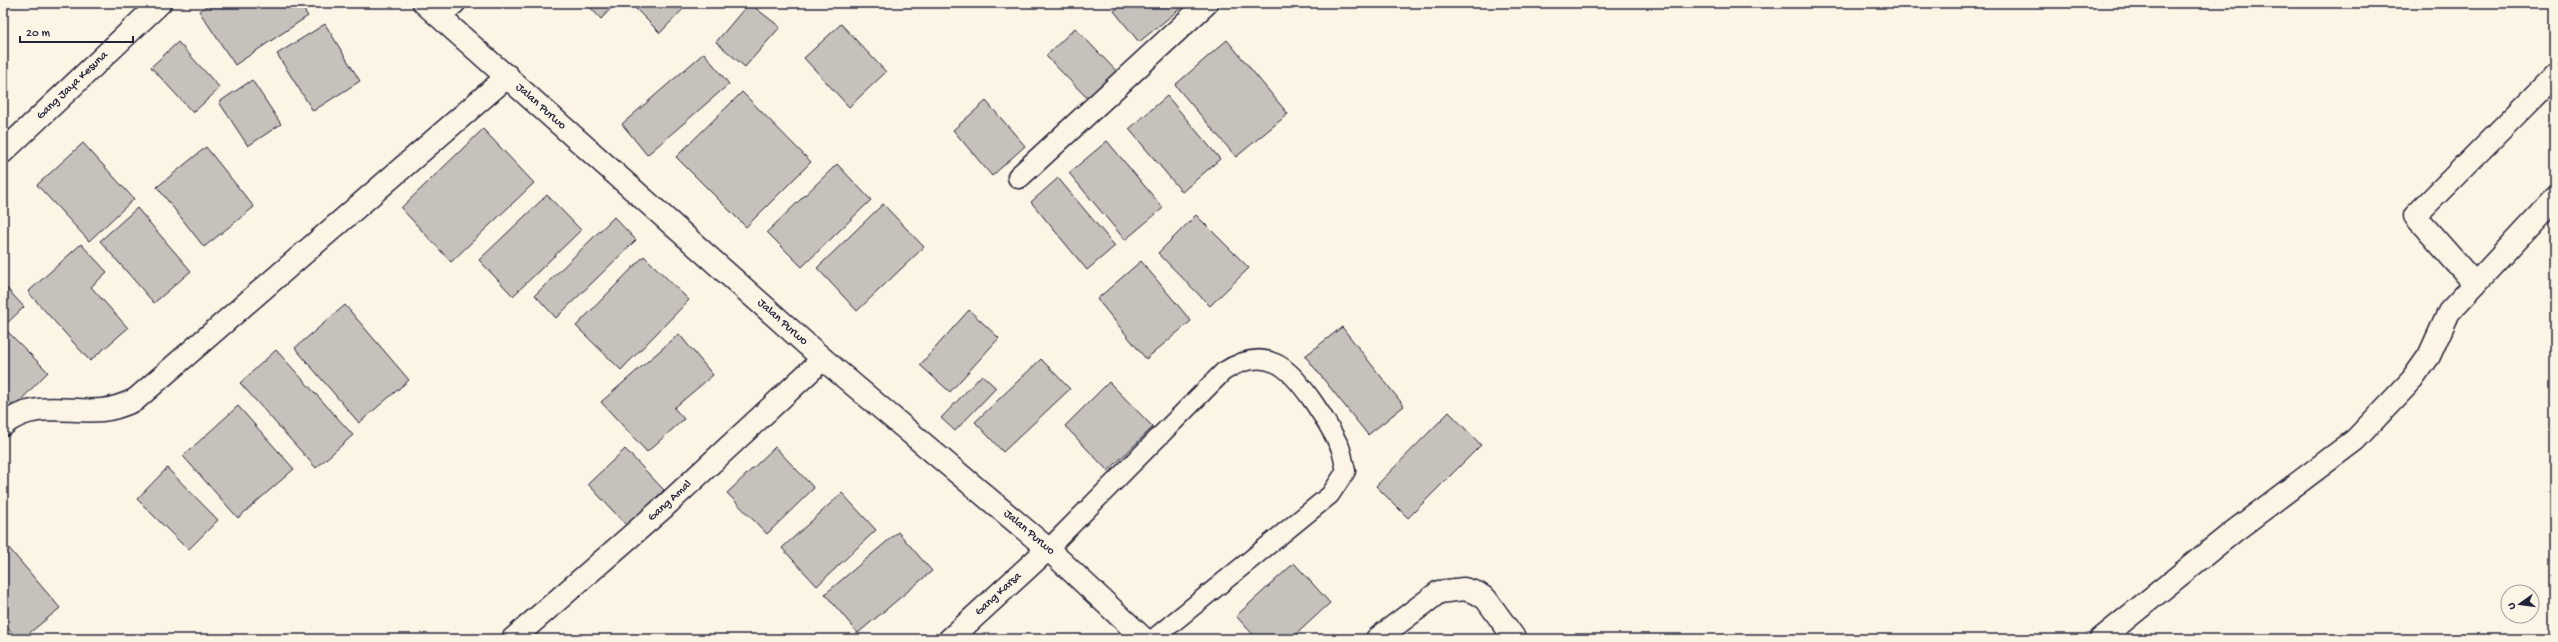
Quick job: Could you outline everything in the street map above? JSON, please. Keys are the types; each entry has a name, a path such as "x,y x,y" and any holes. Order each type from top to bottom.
{"street":[{"name":"Gang Jaya Kesuna","path":"3,152 160,3"},
{"path":"1019,178 1208,3"},
{"name":"Jalan Purwo","path":"439,7 508,76 823,359 1048,549 1144,639"},
{"path":"2462,298 2415,216 2555,75"},
{"path":"3,425 9,420 34,410 103,410 118,407 135,400 508,76"},
{"path":"2101,639 2234,532 2355,440 2412,380 2429,356 2462,298 2555,198"},
{"name":"Gang Amal","path":"513,639 663,508 823,359"},
{"name":"Gang Karsa","path":"950,639 1048,549"},
{"path":"1378,639 1439,592 1464,589 1477,593 1486,599 1515,639"}],"lane":[{"path":"1048,549 1223,372 1236,364 1249,360 1262,360 1284,367 1323,418 1341,449 1346,471 1330,495 1153,639"}],"building":[{"path":"211,3 299,3 308,16 235,65 199,11"},
{"path":"586,3 616,3 601,19"},
{"path":"630,3 689,3 660,33"},
{"path":"749,3 780,27 745,67 716,42"},
{"path":"1124,3 1187,3 1139,42 1114,11"},
{"path":"325,24 360,81 313,111 277,54"},
{"path":"841,24 886,72 849,107 804,58"},
{"path":"1075,28 1123,78 1094,105 1046,56"},
{"path":"1227,40 1288,114 1236,157 1175,85"},
{"path":"178,42 220,88 193,113 151,67"},
{"path":"704,53 729,84 647,155 622,124"},
{"path":"252,80 281,124 248,146 219,102"},
{"path":"742,92 811,162 746,227 676,157"},
{"path":"1167,96 1220,159 1182,192 1129,129"},
{"path":"986,101 1025,146 992,176 953,130"},
{"path":"483,129 534,183 451,262 401,208"},
{"path":"1107,141 1163,208 1125,240 1069,173"},
{"path":"83,143 134,199 89,241 37,185"},
{"path":"206,147 254,207 204,247 157,187"},
{"path":"837,164 871,200 802,267 767,232"},
{"path":"1058,178 1115,246 1087,270 1031,202"},
{"path":"547,195 581,230 513,296 479,260"},
{"path":"883,204 924,247 857,311 817,268"},
{"path":"137,208 191,271 154,303 100,241"},
{"path":"1196,215 1249,268 1210,306 1158,253"},
{"path":"614,217 636,240 556,318 535,295"},
{"path":"81,244 107,272 91,287 128,328 90,361 28,292"},
{"path":"644,256 689,300 621,370 576,326"},
{"path":"1141,261 1191,321 1146,359 1097,299"},
{"path":"3,284 24,307 3,327"},
{"path":"345,305 409,380 359,423 295,348"},
{"path":"969,310 999,338 950,392 920,365"},
{"path":"3,327 48,372 14,407 3,395"},
{"path":"1342,327 1404,406 1368,435 1305,356"},
{"path":"679,334 713,375 674,408 684,419 647,452 601,402"},
{"path":"276,350 353,435 316,468 240,383"},
{"path":"1041,359 1070,389 1003,452 975,422"},
{"path":"982,375 996,388 955,431 941,418"},
{"path":"1109,382 1153,427 1108,471 1065,426"},
{"path":"238,406 294,469 238,518 183,456"},
{"path":"1449,412 1481,445 1408,518 1376,486"},
{"path":"775,447 814,488 767,534 727,493"},
{"path":"625,449 664,490 627,526 588,484"},
{"path":"167,468 218,520 188,550 137,499"},
{"path":"842,493 876,530 817,586 782,548"},
{"path":"898,532 932,571 858,633 825,594"},
{"path":"8,547 60,608 22,639 17,639 3,623 3,551"},
{"path":"1294,563 1330,603 1291,639 1257,639 1236,616"}]}
